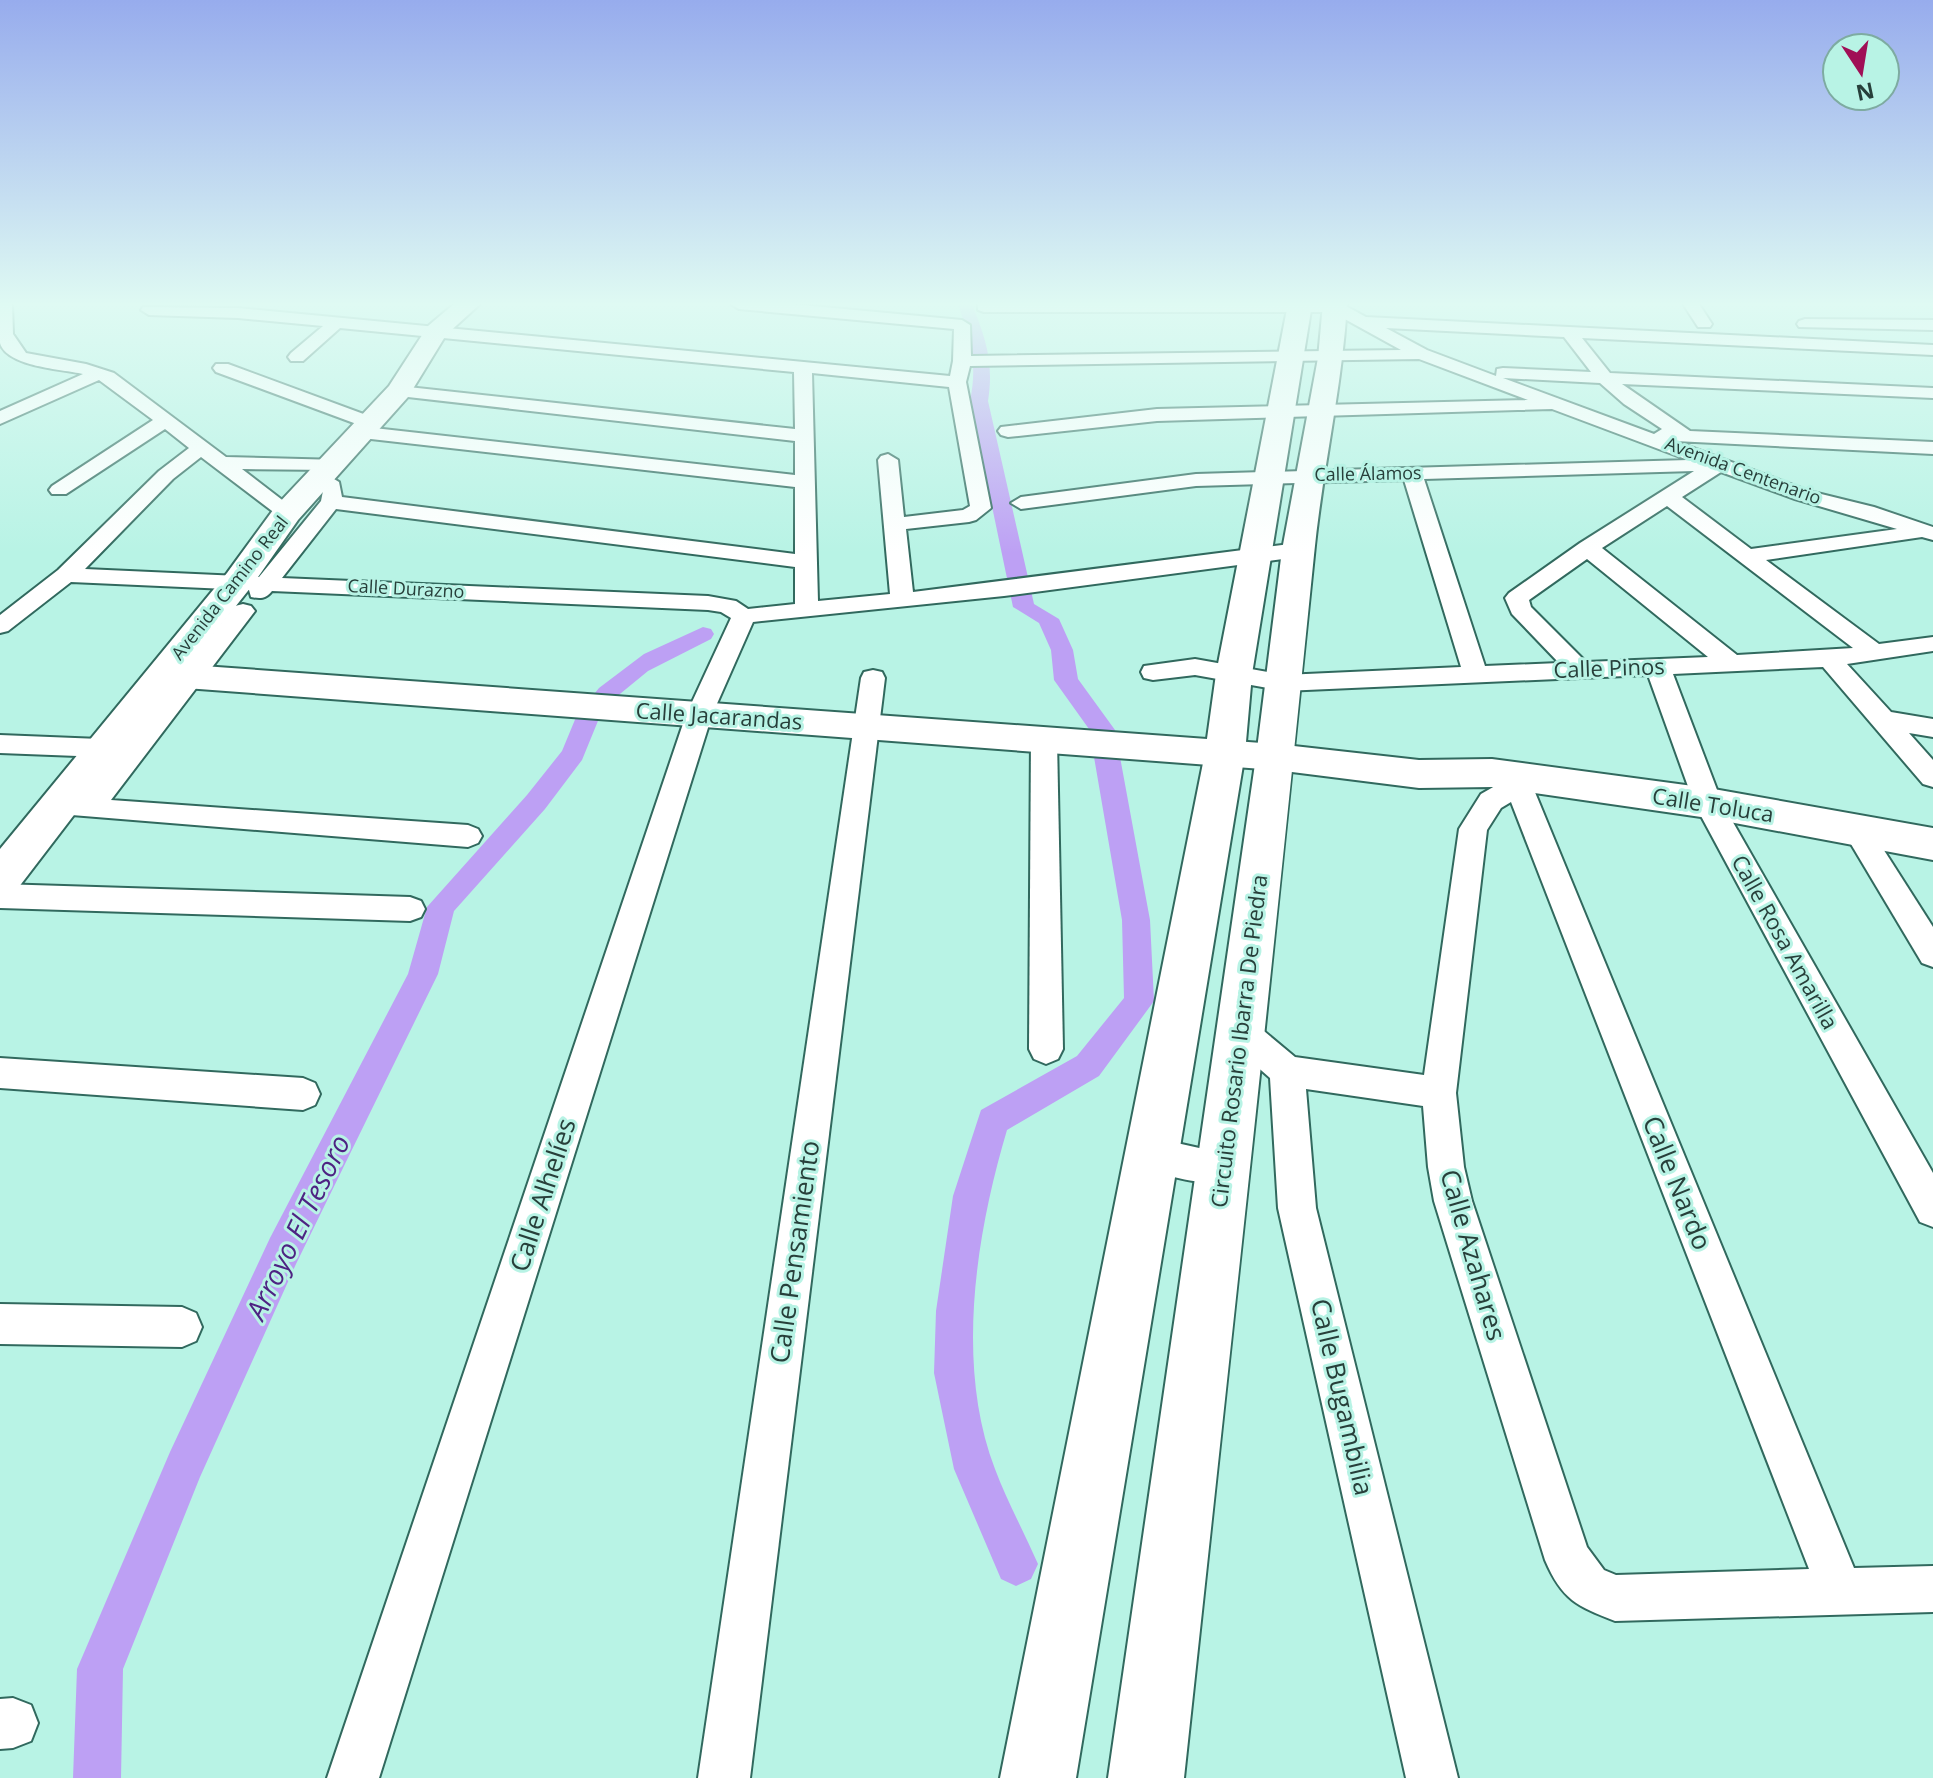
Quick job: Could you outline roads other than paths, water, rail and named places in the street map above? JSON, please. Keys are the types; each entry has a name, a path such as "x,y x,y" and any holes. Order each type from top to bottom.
{"main road":[{"name":"Avenida Camino Real","path":"0,880 73,807 103,748 176,676 196,632 250,591 287,513 402,387"},
{"path":"1038,1778 1150,1154 1260,745 1234,674 1287,387"},
{"name":"Circuito Rosario Ibarra De Piedra","path":"1146,1778 1241,1032 1260,745 1284,683 1298,550 1327,387"},
{"name":"Calle Jacarandas","path":"176,676 1044,739 1260,745"},
{"name":"Calle Toluca","path":"1260,745 1419,774 1508,778 1708,803 1933,844"}],"street":[{"path":"0,418 68,387"},
{"path":"118,387 287,513"},
{"path":"268,387 366,428 805,482"},
{"path":"803,387 807,610"},
{"path":"894,524 978,512 981,508 958,387"},
{"name":"Avenida Centenario","path":"1512,387 1802,495 1930,526"},
{"path":"1613,387 1643,411 1690,436"},
{"path":"1800,387 1933,393"},
{"path":"399,391 804,436"},
{"path":"1008,431 1157,415 1563,405"},
{"path":"59,490 165,421"},
{"path":"1644,434 1933,448"},
{"path":"0,626 66,575 166,475 199,449"},
{"path":"888,460 902,600"},
{"path":"73,807 154,724 176,676 331,502 333,491 328,469 220,463"},
{"path":"1579,669 1520,609 1517,598 1717,465"},
{"name":"Calle Álamos","path":"1021,503 1182,482 1270,477 1717,465"},
{"path":"1412,474 1475,673"},
{"path":"1668,497 1875,653"},
{"path":"331,502 806,562"},
{"path":"1749,556 1930,526"},
{"path":"1588,548 1731,663"},
{"path":"744,616 1033,586 1298,550"},
{"name":"Calle Durazno","path":"66,575 250,591 708,603 728,606 744,616"},
{"name":"Calle Alhelíes","path":"353,1778 699,715 744,616"},
{"name":"Calle Pinos","path":"1153,672 1195,667 1284,683 1829,659 1933,644"},
{"path":"1829,659 1933,777"},
{"name":"Calle Rosa Amarilla","path":"1658,667 1708,803 1933,1209"},
{"name":"Calle Pensamiento","path":"724,1778 873,678"},
{"path":"1884,720 1933,728"},
{"path":"0,744 103,748 154,724"},
{"path":"1044,739 1046,1049"},
{"name":"Calle Azahares","path":"1508,778 1473,829 1439,1093 1453,1201 1568,1560 1588,1586 1615,1598 1840,1590"},
{"name":"Calle Nardo","path":"1508,778 1840,1590"},
{"path":"73,807 468,836"},
{"path":"1856,829 1933,954"},
{"path":"0,896 410,909"},
{"path":"1241,1032 1287,1071 1439,1093"},
{"name":"Calle Bugambilia","path":"1287,1071 1297,1208 1432,1778"},
{"path":"0,1073 303,1094"},
{"path":"1150,1154 1222,1168"},
{"path":"0,1324 182,1327"},
{"path":"1840,1590 1933,1589"}],"waterway":[{"path":"982,387 979,401 986,440 1024,607 1048,619 1062,650 1066,680 1103,730"},
{"name":"Arroyo El Tesoro","path":"607,693 640,666 703,634"},
{"name":"Arroyo El Tesoro","path":"97,1778 100,1669 184,1466 283,1251 423,974 441,907 536,802 573,754 588,716"},
{"path":"1016,1564 974,1469 953,1373 955,1311 970,1196 993,1121 1088,1066 1139,1001 1136,920 1107,757"}]}
